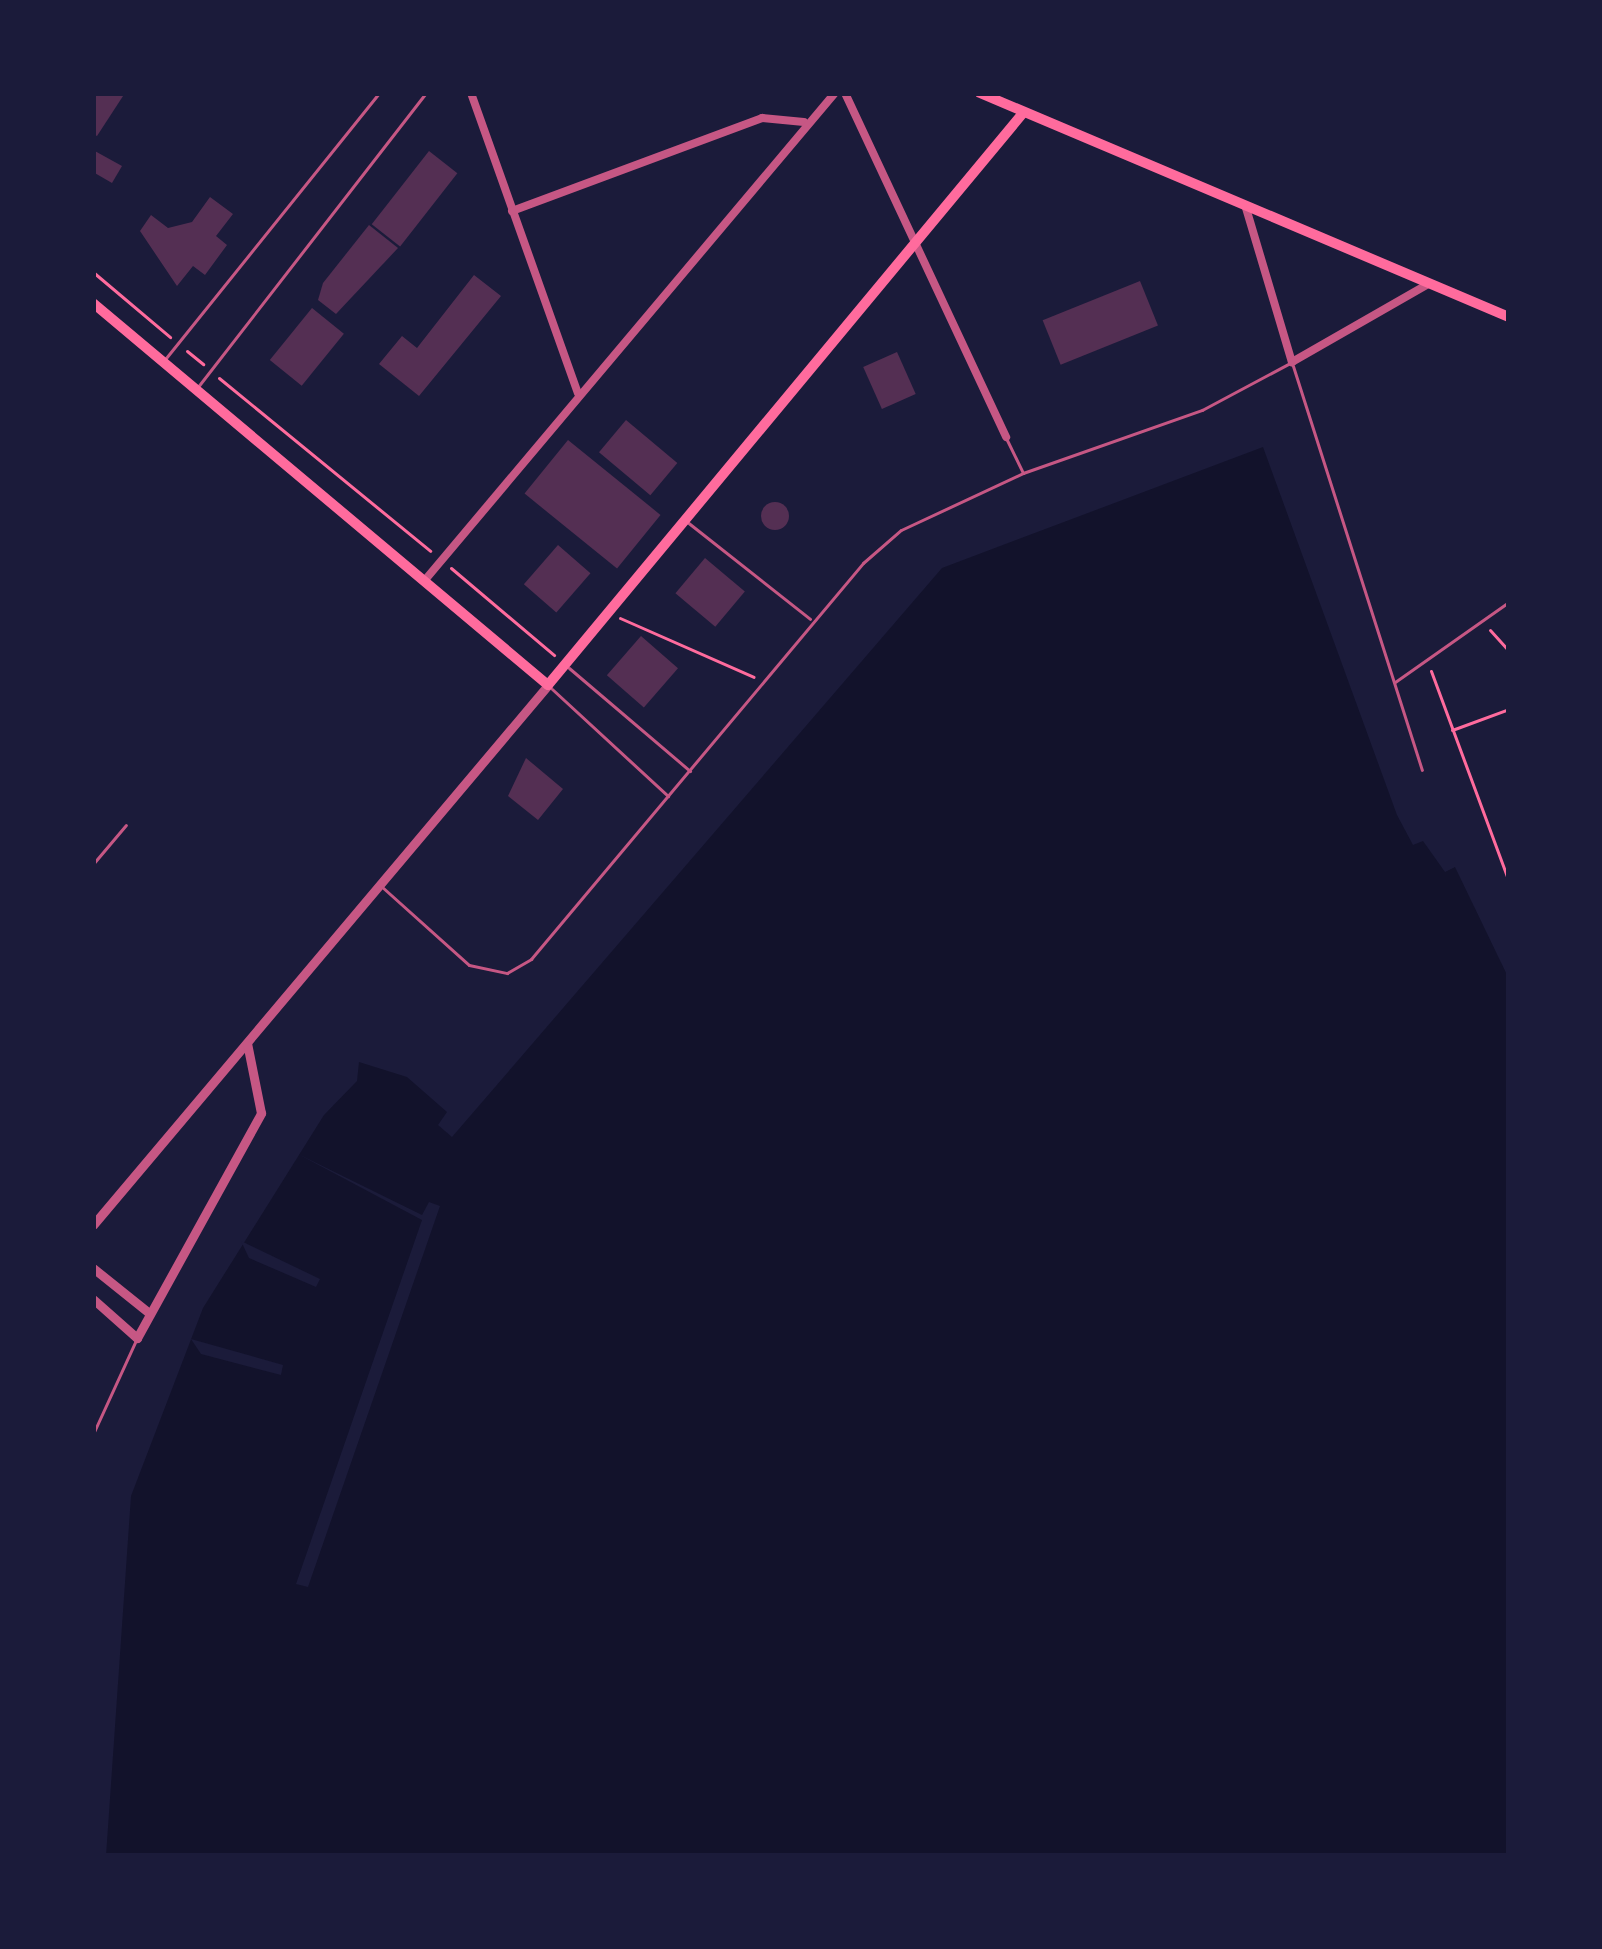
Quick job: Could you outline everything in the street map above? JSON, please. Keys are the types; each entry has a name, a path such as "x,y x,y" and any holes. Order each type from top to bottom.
{"main road":[{"path":"980,93 1509,317"},
{"path":"93,303 548,685 1023,113"}],"street":[{"path":"471,93 578,395"},
{"path":"425,580 804,122 835,93"},
{"path":"845,93 1006,437"},
{"path":"512,212 762,118 804,122"},
{"path":"1246,208 1292,362 1429,283"},
{"path":"93,1226 548,685"},
{"path":"93,1299 137,1338 261,1113 247,1043"},
{"path":"93,1268 149,1313"}],"lane":[{"path":"163,361 380,93"},
{"path":"196,389 426,93"},
{"path":"380,885 469,965 508,973 670,798 812,621 901,530 1023,473 1202,410 1292,362 1422,770"},
{"path":"1006,437 1023,473"},
{"path":"684,520 812,621"},
{"path":"1394,682 1429,664 1509,602"},
{"path":"564,664 692,772"},
{"path":"548,685 670,798"},
{"path":"93,864 125,825"},
{"path":"93,1434 137,1338"}],"path":[{"path":"93,272 564,664"},
{"path":"607,613 766,682"},
{"path":"1484,623 1509,651"},
{"path":"1429,664 1509,882"},
{"path":"1450,731 1509,709"}],"shaded area":[{"path":"1263,447 1397,815 1413,845 1423,841 1445,872 1455,867 1509,979 1509,1856 106,1856 131,1496 203,1308 324,1115 357,1081 359,1062 407,1077 447,1112 438,1125 452,1137 942,568"}],"pier":[{"path":"298,1154 422,1215 429,1202 440,1206 308,1587 296,1584 422,1220"},
{"path":"241,1241 320,1279 316,1287 249,1258"},
{"path":"191,1339 283,1365 281,1375 201,1354"}],"building":[{"path":"93,93 125,93 97,136 93,134"},
{"path":"93,150 122,166 112,183 93,172"},
{"path":"429,151 457,173 400,246 372,224"},
{"path":"210,197 233,214 216,236 227,245 205,275 193,266 177,286 140,231 151,215 168,228 192,222"},
{"path":"369,225 398,248 336,314 318,300 323,283"},
{"path":"474,275 501,296 419,396 379,364 402,336 417,348"},
{"path":"1140,281 1158,326 1061,365 1043,320"},
{"path":"312,308 344,334 302,386 270,360"},
{"path":"897,352 916,394 882,409 863,367"},
{"path":"626,420 677,463 650,495 599,452"},
{"path":"568,440 660,515 617,569 525,494"},
{"path":"775,502 785,506 789,516 785,526 775,530 765,526 761,516 765,506"},
{"path":"558,545 590,573 556,612 524,584"},
{"path":"705,558 745,591 715,627 675,593"},
{"path":"641,636 678,668 644,707 607,675"},
{"path":"526,758 563,789 538,820 508,796"}]}
